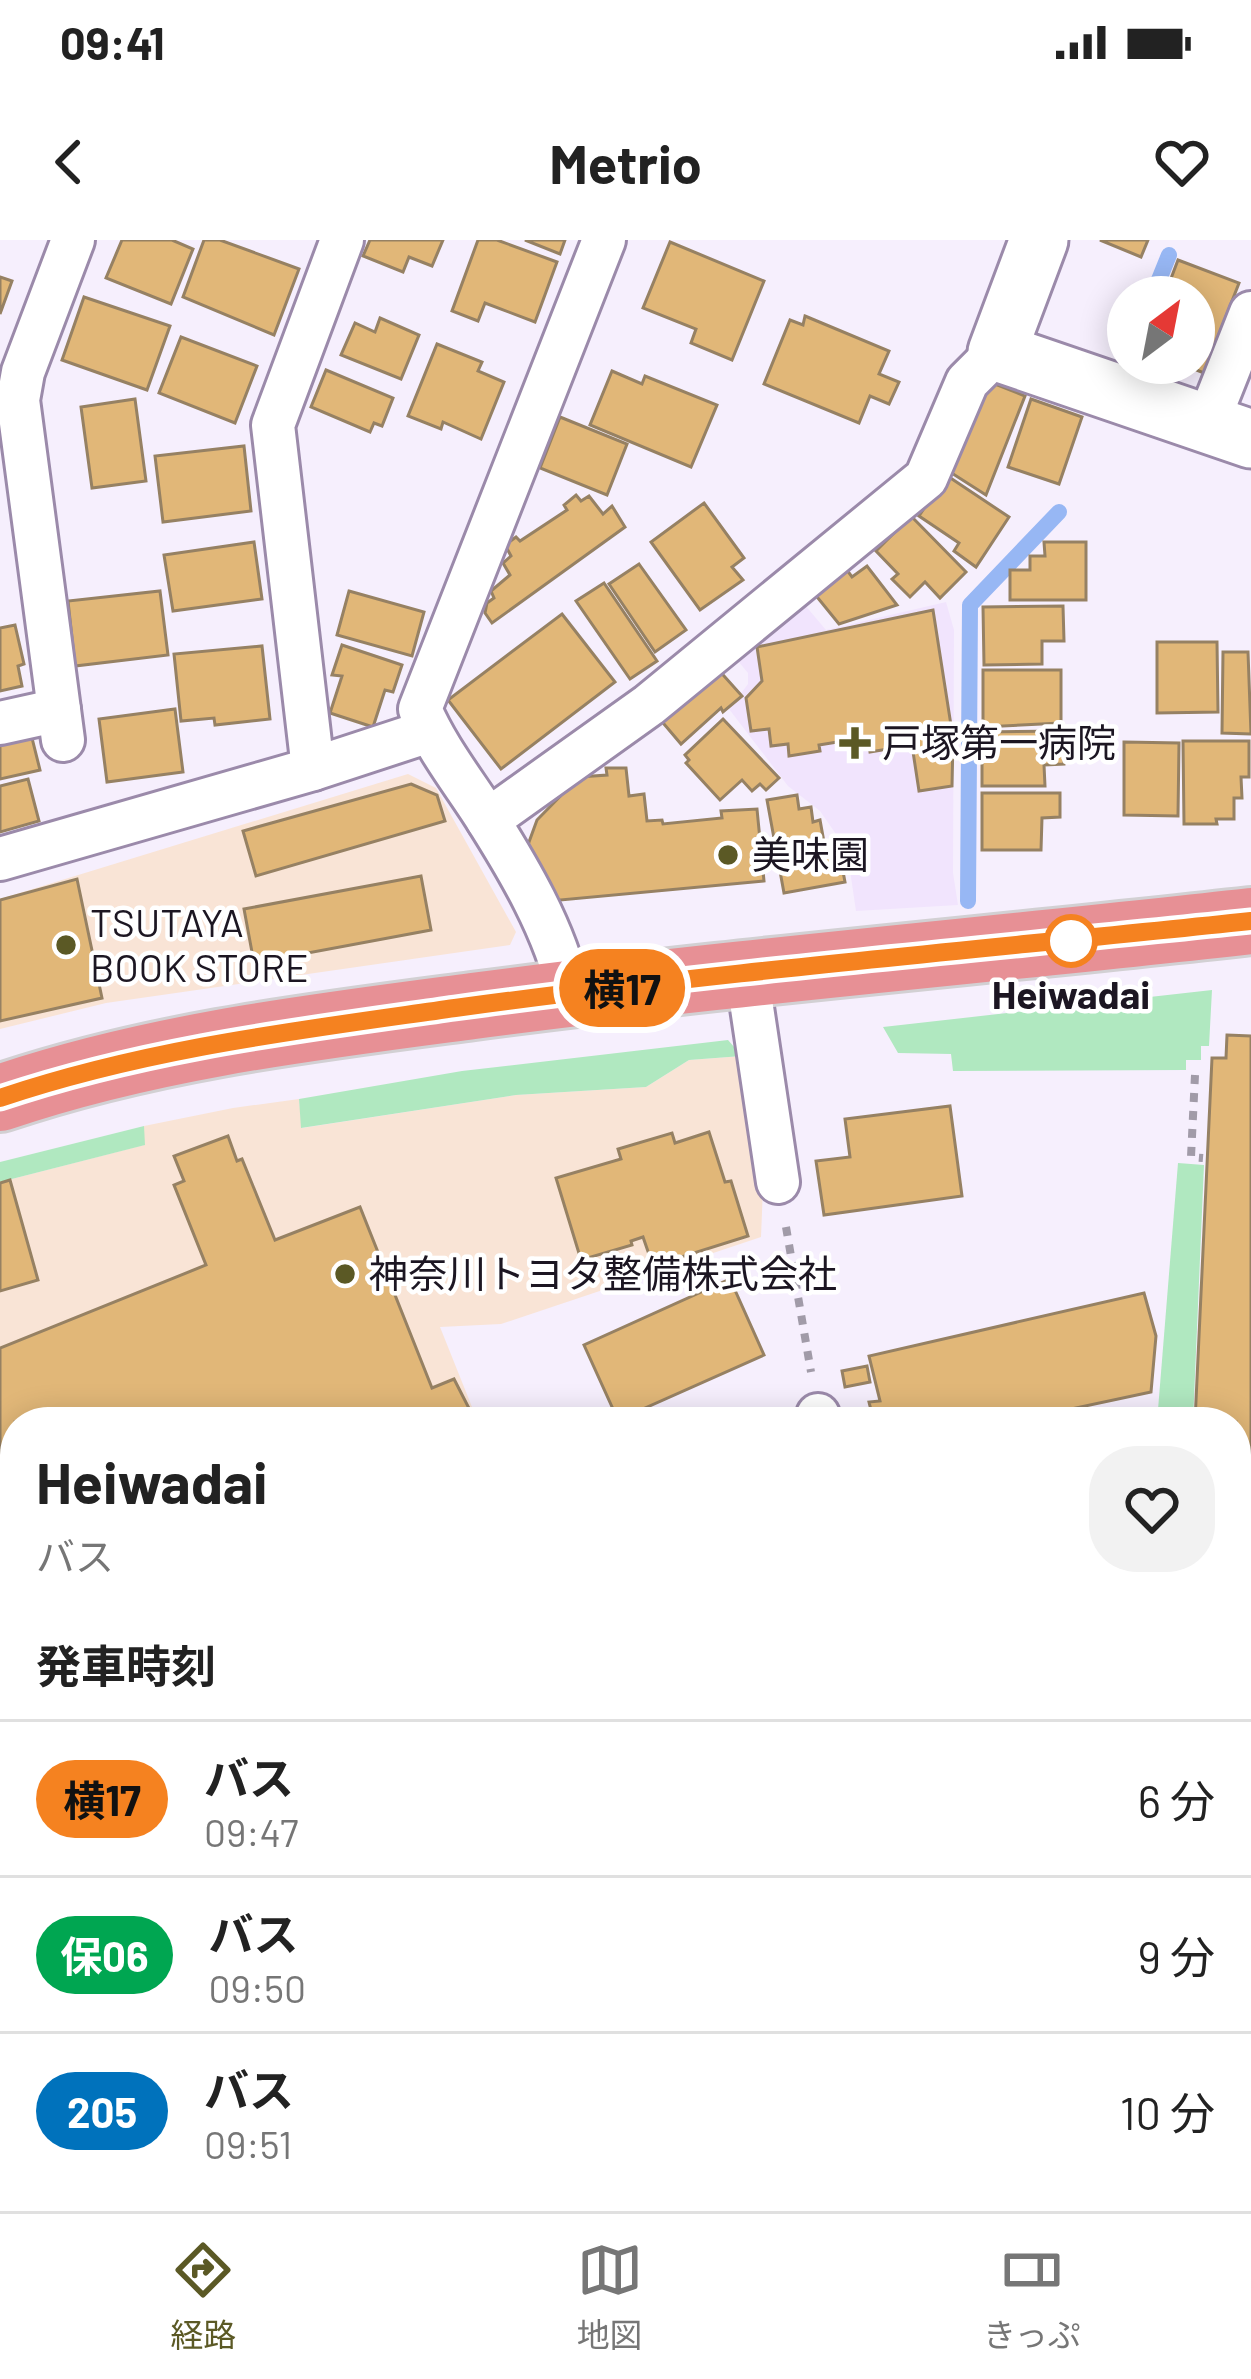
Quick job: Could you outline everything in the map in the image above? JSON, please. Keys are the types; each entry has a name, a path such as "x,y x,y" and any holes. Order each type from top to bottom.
{"highway":[{"path":"0,1098 66,1076 217,1042 569,993 1251,921"}],"street":[{"path":"0,723 61,725 9,397 73,240"},
{"path":"313,769 272,425 342,240"},
{"path":"569,993 559,950 420,709 604,240"},
{"path":"488,820 649,705 926,478 967,382 997,352 1039,240"},
{"path":"997,352 1229,432 1251,313"},
{"path":"0,859 80,824 313,769 429,730"},
{"path":"747,974 778,1182"}],"path":[{"path":"1195,1075 1190,1157 1203,1158"},
{"path":"778,1182 816,1407"}],"shaded area":[{"name":"戸塚第一病院","path":"799,598 826,630 946,602 954,630 953,873 958,905 856,911 847,850 820,811 788,786 729,709 748,684 748,673 733,655"},
{"path":"408,774 436,788 516,932 510,945 106,1003 0,1029 0,899"},
{"name":"神奈川トヨタ整備株式会社","path":"742,1056 763,1187 761,1237 501,1324 440,1327 472,1407 0,1407 0,1182 144,1145 144,1126 233,1108 299,1099 302,1128 516,1095 646,1087 689,1060"}],"green space":[{"path":"1212,990 1209,1046 1201,1046 1201,1060 1186,1060 1186,1070 953,1071 951,1054 898,1053 883,1027"},
{"path":"728,1040 742,1056 689,1060 646,1087 516,1095 301,1128 299,1099 462,1071"},
{"path":"144,1126 145,1145 0,1182 0,1162"},
{"path":"1178,1163 1204,1165 1194,1407 1158,1407"}],"building":[{"path":"122,240 172,240 193,249 171,304 106,278"},
{"path":"204,240 220,240 299,269 274,335 183,297"},
{"path":"370,240 443,240 432,266 409,257 403,272 363,256"},
{"path":"478,240 497,240 557,262 535,322 485,303 478,321 452,311"},
{"path":"525,240 565,240 560,254"},
{"path":"1100,240 1148,240 1141,257"},
{"path":"670,242 764,281 732,360 691,343 696,329 643,308"},
{"path":"1178,260 1239,283 1215,345 1215,276 1172,276"},
{"path":"0,277 12,281 0,314"},
{"path":"84,297 170,326 147,390 62,360"},
{"path":"805,316 889,351 879,374 899,382 889,404 870,396 859,423 764,384 790,320 803,325"},
{"path":"380,318 419,335 401,379 341,355 355,323 375,332"},
{"path":"181,337 257,366 235,423 159,393"},
{"path":"437,344 482,362 478,371 504,382 481,439 443,422 441,429 408,416"},
{"path":"326,370 393,398 382,426 374,423 370,432 311,407"},
{"path":"612,371 642,384 645,376 717,405 691,467 590,425"},
{"path":"990,382 1025,396 986,495 950,472"},
{"path":"135,399 146,481 92,488 81,407"},
{"path":"1031,399 1082,417 1059,484 1008,467"},
{"path":"560,417 627,444 607,495 540,468"},
{"path":"244,446 251,511 163,522 155,456"},
{"path":"946,475 1009,517 976,567 954,551 959,543 919,516"},
{"path":"576,495 581,501 589,496 603,514 612,506 625,527 492,623 485,613 494,598 491,591 510,575 503,563 511,556 505,545 516,537 520,541 567,510 564,505"},
{"path":"704,503 744,558 732,567 743,580 700,610 651,542"},
{"path":"911,516 966,572 940,598 925,582 910,597 892,579 898,574 876,551"},
{"path":"254,542 262,599 173,611 164,555"},
{"path":"1044,542 1086,542 1086,600 1010,600 1010,570 1030,570 1030,556 1045,556"},
{"path":"639,564 686,630 655,652 609,584"},
{"path":"844,566 852,577 867,566 897,605 839,624 813,592"},
{"path":"604,583 657,661 630,679 576,601"},
{"path":"160,591 168,655 75,666 68,601"},
{"path":"349,591 424,612 412,656 337,635"},
{"path":"1063,606 1064,641 1042,641 1042,664 984,665 983,607"},
{"path":"933,610 953,738 952,786 919,791 912,745 870,752 868,737 819,745 820,751 789,756 788,744 771,746 769,729 751,731 746,698 762,681 757,647"},
{"path":"562,614 615,682 501,769 448,700"},
{"path":"15,625 24,664 18,666 22,686 0,691 0,628"},
{"path":"1157,642 1217,642 1218,712 1157,713"},
{"path":"342,645 402,665 393,692 385,690 373,727 330,713 342,676 332,675"},
{"path":"262,646 270,719 215,725 214,718 181,721 174,654"},
{"path":"1223,652 1248,652 1251,734 1222,733"},
{"path":"716,667 742,696 681,744 658,717"},
{"path":"983,670 1061,670 1061,723 983,727"},
{"path":"175,709 183,772 107,782 99,719"},
{"path":"723,719 779,778 766,790 760,784 752,791 742,780 720,800 686,763 685,755"},
{"path":"1064,731 1064,764 1044,765 1045,786 982,786 982,732"},
{"path":"31,734 40,770 0,779 0,741"},
{"path":"1183,741 1249,741 1249,777 1241,777 1242,798 1234,798 1234,819 1184,824"},
{"path":"1124,742 1179,743 1178,816 1124,815"},
{"path":"606,768 626,768 629,796 644,794 647,821 662,820 663,824 722,818 721,811 757,809 764,881 550,901 525,853 537,820 579,777 607,775"},
{"path":"28,779 39,821 0,832 0,786"},
{"path":"411,784 437,795 445,821 256,876 243,831"},
{"path":"982,793 1060,793 1060,817 1042,818 1041,850 982,850"},
{"path":"797,795 799,809 811,807 813,822 820,820 824,842 837,840 845,882 784,893 767,800"},
{"path":"421,876 431,930 254,963 244,909"},
{"path":"77,879 102,998 0,1021 0,900"},
{"path":"1227,1035 1251,1036 1251,1407 1196,1407 1212,1058 1226,1058"},
{"path":"950,1106 962,1196 824,1215 816,1161 850,1157 845,1119"},
{"path":"709,1132 748,1236 653,1266 643,1237 631,1241 632,1245 581,1260 556,1178 621,1159 618,1149 672,1133 675,1143"},
{"path":"228,1136 275,1240 360,1207 432,1388 454,1379 468,1407 0,1407 0,1348 206,1265 174,1185 184,1181 174,1156"},
{"path":"10,1180 38,1280 0,1291 0,1183"},
{"path":"730,1279 764,1355 647,1407 612,1407 584,1345"},
{"path":"1144,1293 1156,1336 1151,1392 1080,1407 870,1407 869,1402 880,1401 869,1356"},
{"path":"867,1366 870,1382 845,1387 842,1371"}],"waterway":[{"path":"1160,276 1169,255"},
{"path":"968,901 970,605 1059,512"}],"bus line":[{"name":"横17","path":"0,1098 66,1076 263,1034 569,993 1251,921"}],"place":[{"name":"戸塚第一病院","path":"855,743"},
{"name":"美味園","path":"728,855"},
{"name":"Heiwadai","path":"1071,941"},
{"name":"TSUTAYA BOOK STORE","path":"66,945"},
{"name":"神奈川トヨタ整備株式会社","path":"345,1274"}]}
